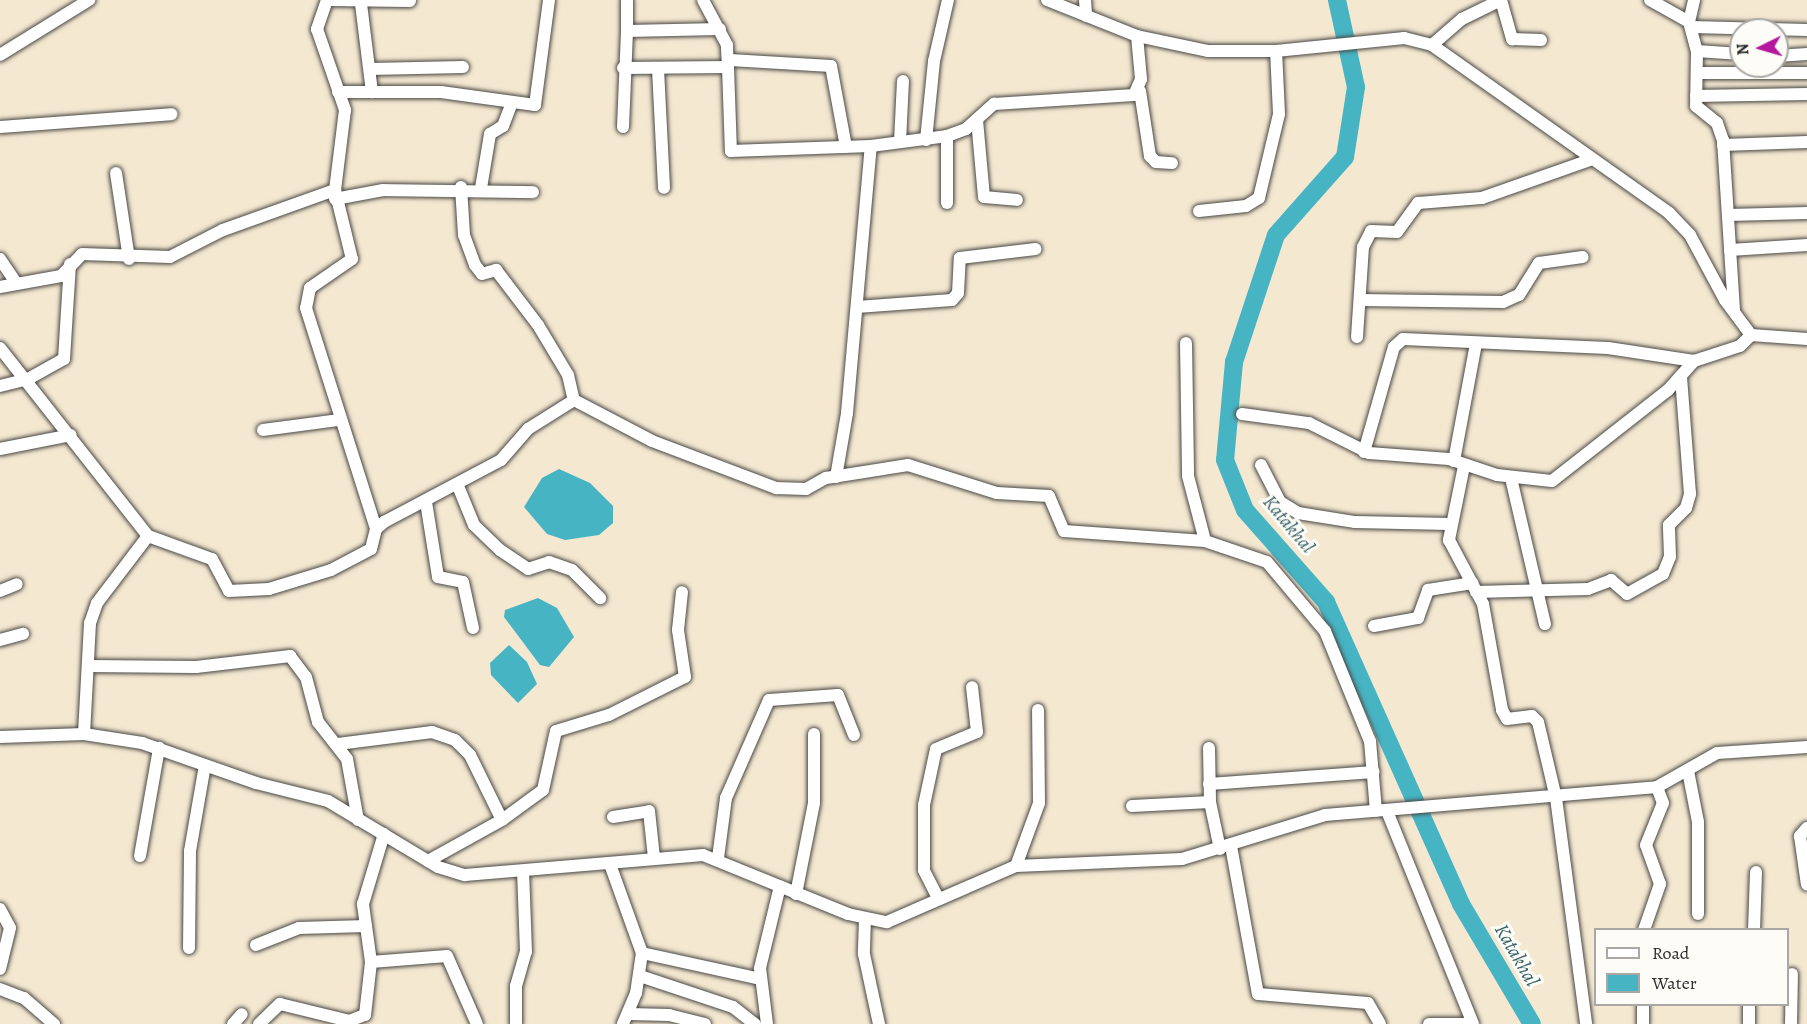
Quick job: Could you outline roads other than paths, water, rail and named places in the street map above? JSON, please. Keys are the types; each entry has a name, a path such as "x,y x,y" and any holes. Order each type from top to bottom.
{"street":[{"path":"0,55 89,0"},
{"path":"0,348 28,379 148,536 212,559 223,586 234,592 269,589 361,557 370,549 375,529 339,420 306,308 309,288 352,259 335,195 345,110 317,29 329,0 361,4 410,1"},
{"path":"338,92 441,92 531,107 538,101 549,0"},
{"path":"623,127 623,68 627,31 627,0"},
{"path":"704,0 720,29 729,63 731,151 872,146 926,140 947,136 977,120 994,104 1140,91"},
{"path":"926,140 934,61 948,0"},
{"path":"1047,0 1137,36 1208,51 1276,51 1404,38 1432,45 1590,160 1669,213 1690,235 1734,312 1751,335"},
{"path":"1084,0 1086,16"},
{"path":"1432,45 1462,19 1501,0 1512,39 1541,40"},
{"path":"1650,0 1691,25 1807,30"},
{"path":"1694,0 1691,25 1697,51 1696,106 1717,123 1723,145 1734,312"},
{"path":"361,4 372,92"},
{"path":"627,31 720,29"},
{"path":"1137,36 1140,91 1150,156 1172,163"},
{"path":"1199,211 1246,206 1258,198 1279,114 1276,51"},
{"path":"1697,51 1729,53"},
{"path":"1789,55 1807,54"},
{"path":"623,68 658,69 729,63 831,66 846,147"},
{"path":"369,69 463,67"},
{"path":"658,69 664,188"},
{"path":"1697,73 1807,73"},
{"path":"900,142 903,81"},
{"path":"1696,96 1807,94"},
{"path":"481,188 490,134 503,126 512,103"},
{"path":"0,127 172,114"},
{"path":"977,120 984,197 1017,200"},
{"path":"947,136 947,203"},
{"path":"1723,145 1807,142"},
{"path":"836,477 857,307 872,146"},
{"path":"1357,337 1364,241 1371,231 1397,232 1418,203 1482,198 1590,160"},
{"path":"116,173 129,260"},
{"path":"461,187 465,235 475,265 482,274 496,270 538,325 568,375 574,400"},
{"path":"0,287 15,281 61,276 82,254 129,260 170,257 224,230 335,195 383,190 461,187 533,192"},
{"path":"1728,215 1807,213"},
{"path":"1731,250 1807,245"},
{"path":"857,307 952,300 958,293 960,258 1035,249"},
{"path":"1359,300 1503,302 1519,295 1539,263 1583,257"},
{"path":"0,259 15,281"},
{"path":"0,387 28,379 64,359 70,264"},
{"path":"1364,452 1397,342 1411,338 1608,348 1694,361 1740,346 1751,335 1807,339"},
{"path":"1186,343 1188,476 1205,541"},
{"path":"1476,343 1449,524 1453,556 1474,587 1491,639 1502,710 1507,719 1532,716 1538,722 1556,798 1586,1024"},
{"path":"1242,414 1309,423 1364,452 1459,464 1511,478 1552,481 1594,453 1681,376 1694,361"},
{"path":"1374,626 1418,618 1428,590 1474,587 1537,592 1588,589 1611,580 1628,594 1663,574 1670,557 1669,525 1686,508 1690,494 1681,376"},
{"path":"375,529 458,486 501,460 560,405 574,400 743,478 796,490 836,477 908,465 997,493 1049,496 1057,524 1065,531 1205,541 1267,562 1320,624 1363,721 1374,772 1387,812 1472,1024 1429,1024"},
{"path":"263,430 339,420"},
{"path":"0,449 71,435"},
{"path":"1261,465 1280,502 1298,513 1355,522 1449,524"},
{"path":"1511,478 1545,624"},
{"path":"458,486 474,525 500,550 528,569 549,562 572,570 600,598"},
{"path":"426,502 438,577 463,582 473,628"},
{"path":"84,734 90,623 97,603 148,536"},
{"path":"0,591 17,584"},
{"path":"428,861 502,820 543,790 556,731 609,715 685,676 678,630 682,592"},
{"path":"0,640 23,634"},
{"path":"88,666 196,666 285,654 306,677 318,722 338,744 355,779 358,820"},
{"path":"938,898 924,870 924,805 939,746 977,732 972,687"},
{"path":"718,858 726,798 769,700 838,695 854,735"},
{"path":"1016,866 1039,803 1038,710"},
{"path":"338,744 422,732 455,740 470,755 502,820"},
{"path":"0,737 84,734 159,748 204,765 328,801 428,861 465,875 612,867 654,858 718,858 796,894 865,920 896,921 938,898 1016,866 1154,862 1226,848 1325,815 1437,809 1658,787 1717,753 1807,747"},
{"path":"796,894 814,803 814,734"},
{"path":"140,856 159,748"},
{"path":"1209,748 1210,802 1226,848 1258,994 1368,1003 1380,1024"},
{"path":"189,948 190,851 204,765"},
{"path":"1688,771 1698,822 1698,914"},
{"path":"1209,784 1374,772"},
{"path":"1645,928 1660,884 1646,845 1663,802 1658,787"},
{"path":"1132,806 1210,802"},
{"path":"613,817 649,811 654,858"},
{"path":"1807,828 1800,836 1807,885"},
{"path":"259,1024 280,1004 358,1019 365,1015 371,962 366,926 368,878 384,834"},
{"path":"612,867 642,953 640,976 626,1019 669,1015 705,1024"},
{"path":"516,1024 516,986 526,952 523,872"},
{"path":"1754,928 1756,872"},
{"path":"767,1024 760,979 780,886"},
{"path":"0,909 10,928 0,969"},
{"path":"865,920 864,954 879,1024"},
{"path":"256,945 299,927 366,926"},
{"path":"642,953 760,979"},
{"path":"371,962 447,956 477,1024"},
{"path":"1791,1024 1792,974"},
{"path":"640,976 733,1007 754,1024"},
{"path":"0,989 24,998 54,1024"},
{"path":"1643,1006 1643,1024"},
{"path":"1749,1006 1749,1024"},
{"path":"233,1024 242,1014"}],"water":[{"path":"559,469 590,483 613,506 613,523 599,535 565,540 547,534 524,507 542,478"},
{"path":"538,598 557,608 574,637 549,667 540,665 504,617 505,610"},
{"path":"509,645 527,662 537,684 518,703 491,675 490,663"}],"waterway":[{"name":"Katakhal","path":"1337,0 1356,87 1345,157 1276,235 1234,362 1225,460 1245,510 1326,602 1461,904 1532,1024"}]}
